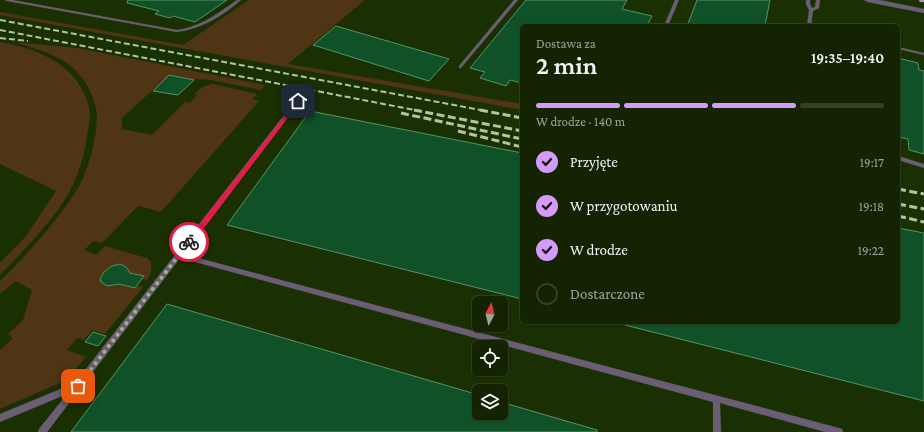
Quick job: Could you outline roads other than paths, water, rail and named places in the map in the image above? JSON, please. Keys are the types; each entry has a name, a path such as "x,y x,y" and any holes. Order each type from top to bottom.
{"street":[{"path":"868,0 924,11"}],"lane":[{"path":"7,0 177,32 191,30 205,24 239,0"},
{"path":"460,66 516,0"},
{"path":"667,24 677,0"},
{"path":"808,0 811,10 810,24"},
{"path":"811,10 817,8 818,0"},
{"path":"900,48 924,54"},
{"path":"42,432 298,101"},
{"path":"900,159 924,166"},
{"path":"179,254 839,432"},
{"path":"0,418 78,386"},
{"path":"716,399 717,432"}],"railway":[{"path":"0,20 486,111"},
{"path":"0,30 420,111"},
{"path":"0,38 28,41"},
{"path":"414,110 520,131"},
{"path":"480,110 520,118"},
{"path":"401,113 520,139"},
{"path":"458,131 520,146"},
{"path":"900,189 924,194"},
{"path":"900,204 924,209"},
{"path":"900,216 924,222"}]}
